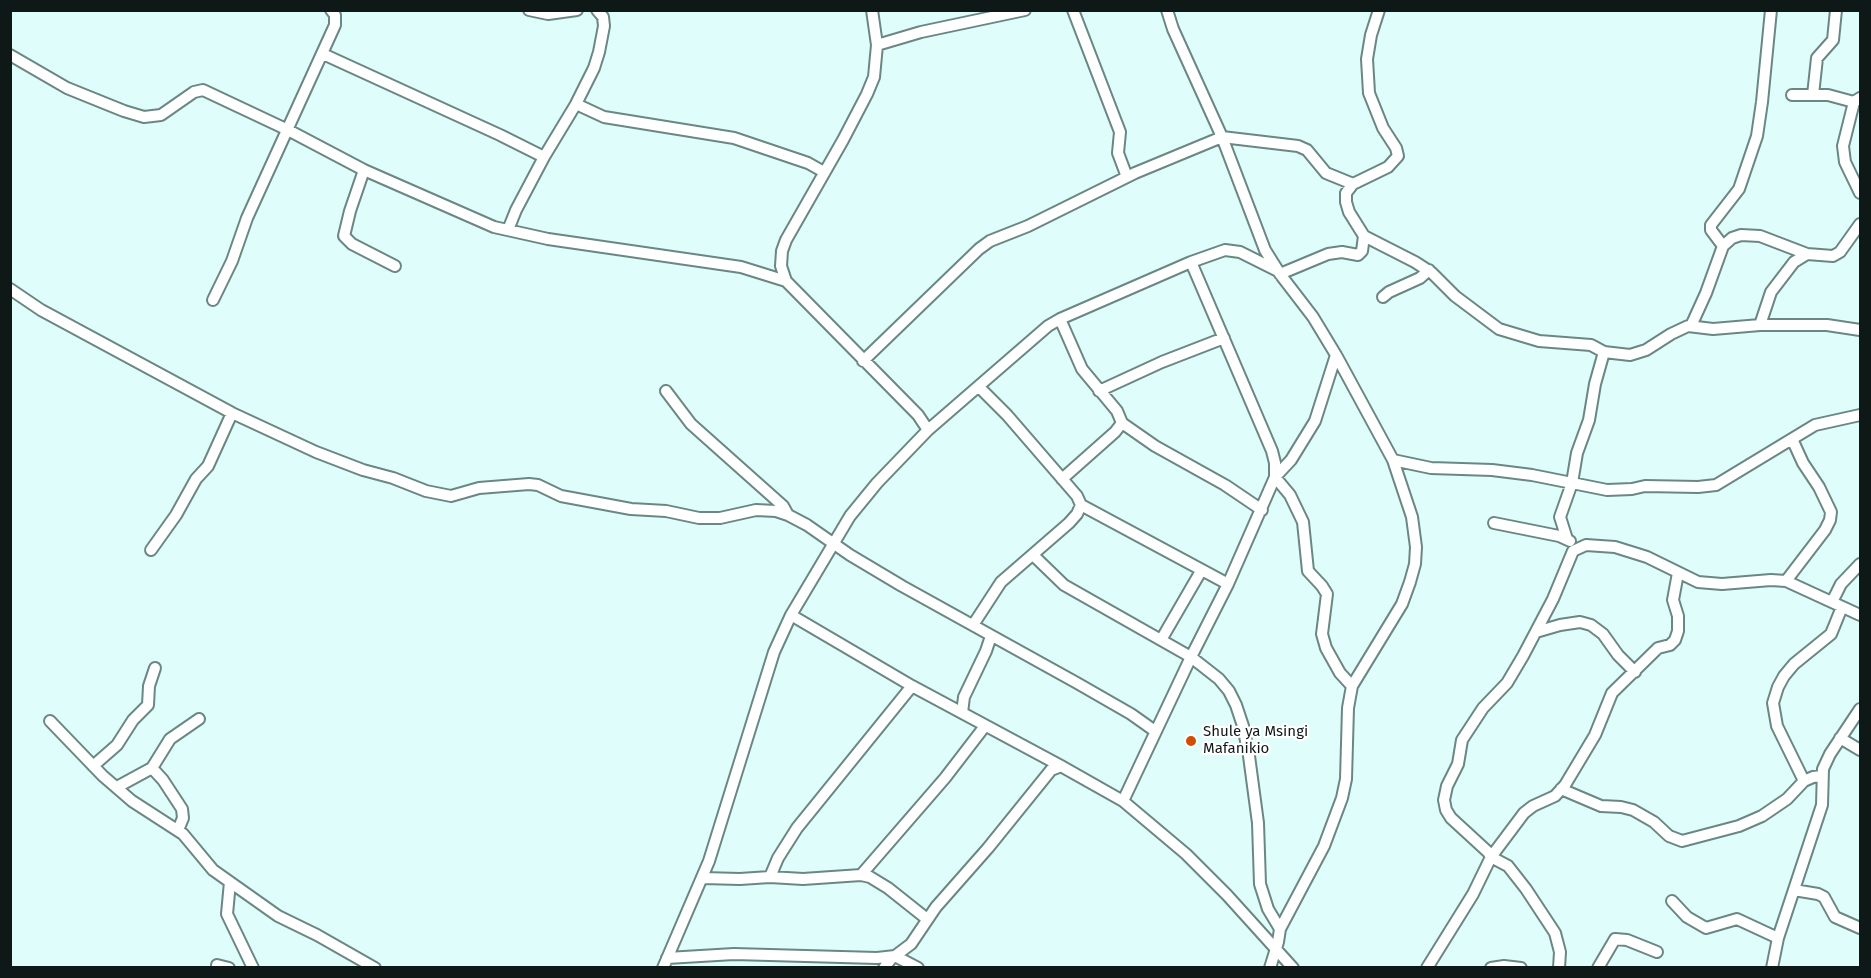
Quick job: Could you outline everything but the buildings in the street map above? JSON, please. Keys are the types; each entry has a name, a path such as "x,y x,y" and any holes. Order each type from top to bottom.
{"street":[{"path":"528,10 548,14 577,10"},
{"path":"508,230 544,157 576,104 594,68 602,38 603,17 597,10"},
{"path":"872,10 877,45 874,77 867,94 786,240 782,251 781,266 786,281 918,415 928,430"},
{"path":"877,45 921,32 1025,10"},
{"path":"1073,10 1120,132 1118,153 1127,177"},
{"path":"1167,10 1173,29 1222,137 1265,249 1336,355 1393,460 1412,517 1416,547 1415,564 1401,604 1352,686 1348,708 1346,779 1342,798 1324,846 1280,929 1270,968"},
{"path":"1378,10 1367,60 1369,93 1383,128 1396,148 1398,156 1388,167 1353,184 1346,193 1346,202 1354,222 1364,236 1429,270 1466,305 1499,329 1539,341 1591,345 1621,355 1638,354 1671,334 1691,326 1713,329 1760,325 1827,325 1860,330"},
{"path":"1723,246 1711,230 1711,225 1739,189 1757,136 1771,10"},
{"path":"1813,95 1817,58 1833,40 1836,10"},
{"path":"213,300 232,261 247,218 323,54 336,13"},
{"path":"323,54 544,157"},
{"path":"10,55 67,88 144,117 161,115 194,92 203,90 288,130 364,170 479,222 548,238 741,267 786,281"},
{"path":"1792,95 1828,95 1857,100 1843,140 1843,154 1860,193"},
{"path":"576,104 604,117 734,138 808,163 824,172"},
{"path":"863,361 990,241 1028,226 1127,177 1222,137 1298,146 1307,150 1326,173 1353,184"},
{"path":"364,170 344,236 352,244 395,266"},
{"path":"1691,326 1706,294 1723,246 1732,238 1741,235 1770,238 1807,254 1833,256 1840,252 1860,224"},
{"path":"665,963 703,878 774,652 790,615 849,516 928,430 1048,326 1060,319 1191,262 1225,250 1240,252 1279,272 1328,254 1342,252 1358,255 1362,251 1364,236"},
{"path":"1760,325 1771,292 1794,262 1807,254"},
{"path":"1123,801 1228,584 1275,477 1272,451 1191,262"},
{"path":"1383,297 1420,278 1429,270"},
{"path":"10,290 41,310 232,414 329,458 441,495 450,496 479,488 529,484 538,485 561,496 631,509 666,511 699,518 720,518 756,510 776,511 788,515 902,585 1131,714 1155,731"},
{"path":"1060,319 1082,369 1117,411 1122,423 1155,446 1243,496 1262,510"},
{"path":"1099,391 1162,362 1224,338"},
{"path":"1567,539 1560,517 1572,483 1575,460 1589,420 1604,351"},
{"path":"1275,477 1291,460 1315,421 1336,355"},
{"path":"973,625 1001,582 1069,523 1081,505 1081,501 1007,415 979,387"},
{"path":"666,391 691,424 783,506 788,515"},
{"path":"151,550 176,515 196,479 208,466 232,414"},
{"path":"1393,460 1431,468 1492,470 1532,475 1617,491 1645,486 1698,487 1716,485 1815,425 1860,415"},
{"path":"1062,479 1116,432 1122,423"},
{"path":"1786,581 1825,530 1831,512 1792,439"},
{"path":"1275,477 1290,495 1303,522 1308,570 1323,586 1327,594 1322,634 1326,648 1340,673 1352,686"},
{"path":"1081,505 1228,584"},
{"path":"1494,523 1567,539 1578,548"},
{"path":"1559,968 1560,952 1555,933 1508,866 1491,857 1451,818 1446,810 1444,793 1458,764 1462,740 1484,708 1507,683 1536,632 1574,551 1586,545 1615,547 1647,557 1698,582 1722,584 1786,581 1860,615"},
{"path":"1033,555 1048,572 1078,594 1191,657 1219,679 1229,691 1239,716 1249,756 1258,823 1260,884 1268,909 1280,929"},
{"path":"1804,781 1777,726 1773,703 1778,687 1789,670 1831,634 1841,584 1860,564"},
{"path":"1161,640 1201,570"},
{"path":"1427,968 1473,894 1491,857 1524,813 1533,806 1555,796 1561,789 1595,735 1612,693 1658,648 1672,644 1677,636 1679,624 1673,600 1678,573"},
{"path":"790,615 912,686 1123,801 1186,854 1227,895 1293,968"},
{"path":"1536,632 1580,622 1591,625 1603,634 1618,655 1635,672"},
{"path":"962,713 964,696 987,651 991,636"},
{"path":"93,766 117,745 133,720 148,705 149,686 154,668"},
{"path":"770,877 778,858 797,828 912,686"},
{"path":"1772,968 1778,938 1822,805 1822,776 1826,762 1860,709"},
{"path":"117,787 152,768 170,739 199,719"},
{"path":"50,721 93,766 132,801 178,830 189,840 213,870 278,916 375,968"},
{"path":"861,875 945,778 985,726"},
{"path":"1840,738 1860,750"},
{"path":"665,963 734,954 881,964 911,944 927,919 1052,770 1061,766"},
{"path":"152,768 182,808 183,818 178,830"},
{"path":"1561,789 1601,806 1633,810 1654,822 1669,836 1682,841 1738,826 1762,816 1787,799 1804,781 1822,776"},
{"path":"703,878 803,879 861,875 870,877 888,888 927,919"},
{"path":"230,882 227,914 253,968"},
{"path":"1794,890 1824,897 1835,917 1860,928"},
{"path":"1672,901 1687,917 1706,928 1737,920 1778,938"},
{"path":"1598,968 1615,939 1627,940 1657,952"},
{"path":"895,956 901,957 918,968"},
{"path":"217,965 230,968"},
{"path":"1491,968 1504,966 1521,968"}],"place":[{"name":"Shule ya Msingi Mafanikio","path":"1191,741"}]}
